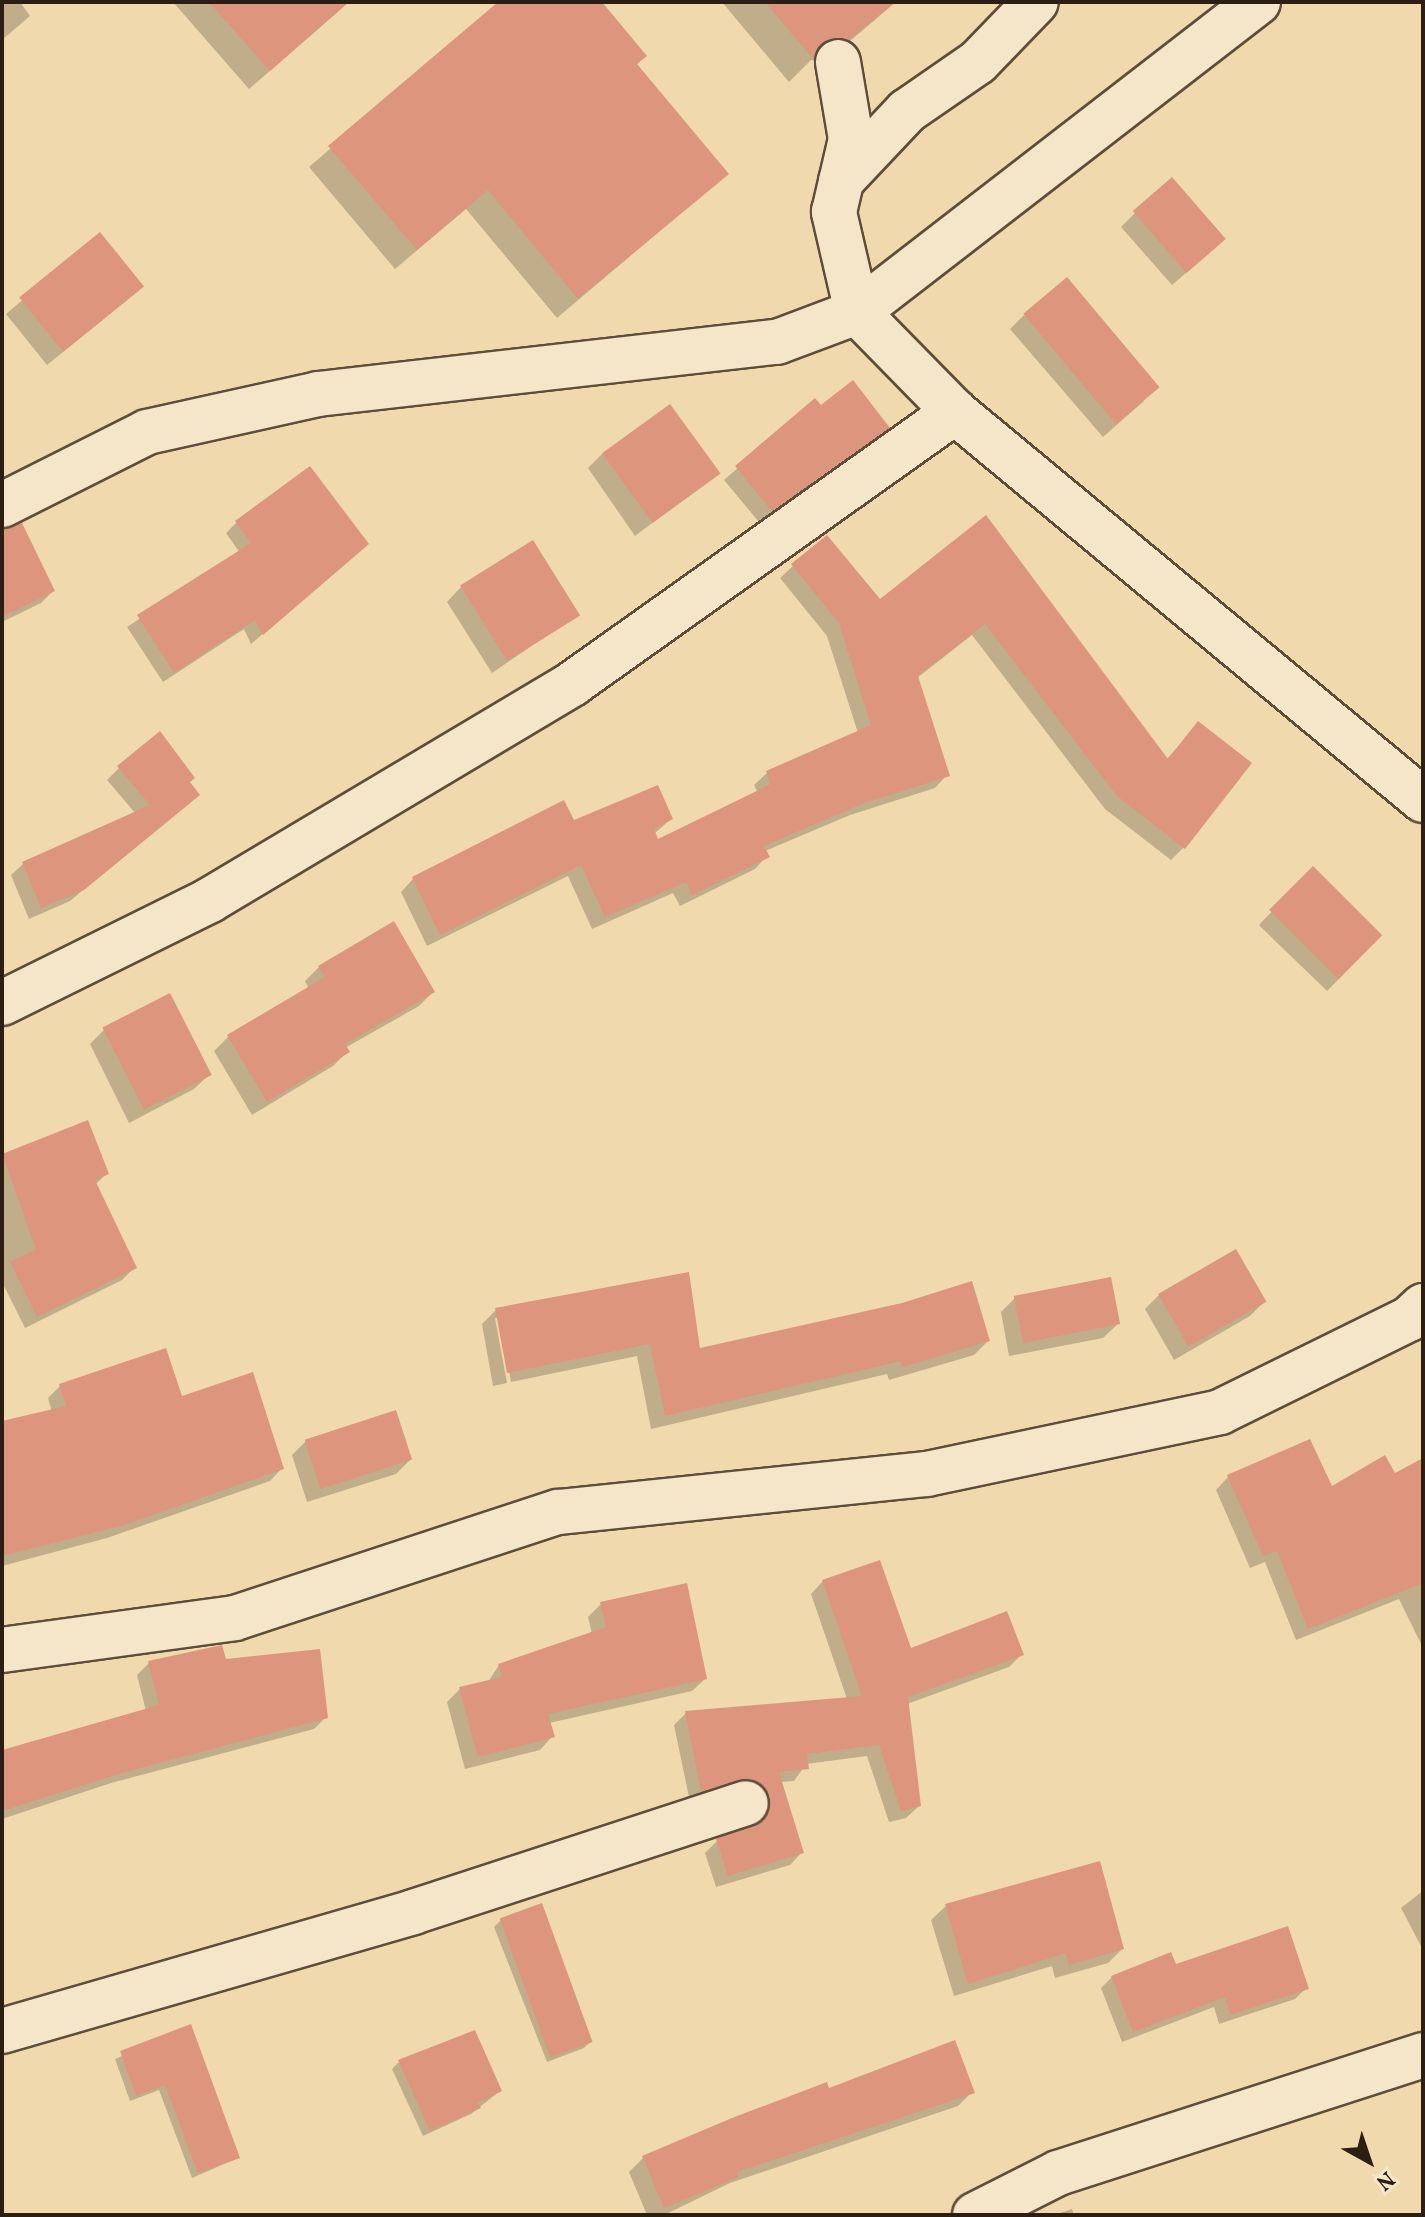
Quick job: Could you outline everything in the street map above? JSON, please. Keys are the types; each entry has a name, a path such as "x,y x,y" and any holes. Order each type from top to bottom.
{"street":[{"path":"841,181 907,111 978,62 1036,2"},
{"path":"2,505 163,428 318,394 777,342 857,312 1258,2"},
{"path":"838,62 851,139 834,212 857,312 955,412 1423,800"},
{"path":"2,1003 210,900 572,684 955,412"},
{"path":"2,1650 235,1618 558,1512 927,1474 1220,1412 1409,1319 1423,1306"},
{"path":"2,2031 413,1912 746,1803"},
{"path":"975,2215 1058,2173 1423,2055"}],"building":[{"path":"209,2 349,2 270,71"},
{"path":"498,2 602,2 647,56 637,64 729,174 578,299 488,190 417,250 328,146"},
{"path":"765,2 895,2 849,40 835,37 823,42 814,60"},
{"path":"1172,177 1226,239 1187,273 1133,211"},
{"path":"100,232 144,286 63,352 19,297"},
{"path":"1067,277 1160,387 1116,424 1023,314"},
{"path":"853,380 890,428 772,511 735,466 815,398 821,405"},
{"path":"670,404 721,474 653,523 602,453"},
{"path":"310,466 369,544 263,635 255,620 174,673 137,615 251,543 235,521"},
{"path":"986,515 1168,759 1198,721 1252,763 1185,849 1117,796 985,624 918,676 950,776 864,803 764,846 770,857 692,895 686,882 605,917 581,865 440,935 412,877 564,800 574,820 658,785 673,819 654,829 658,839 771,784 766,771 871,725 839,623 791,564 827,535 880,599"},
{"path":"22,523 55,591 2,617 2,530"},
{"path":"533,540 580,615 507,661 460,586"},
{"path":"160,731 195,778 190,782 200,795 84,890 41,908 22,862 150,805 117,766"},
{"path":"1313,866 1382,935 1338,979 1269,910"},
{"path":"394,921 435,992 345,1044 350,1052 267,1102 227,1035 325,977 318,966"},
{"path":"170,993 212,1075 144,1109 102,1028"},
{"path":"88,1120 109,1174 95,1180 137,1268 37,1317 10,1262 36,1249 2,1154"},
{"path":"1236,1249 1266,1302 1189,1347 1158,1294"},
{"path":"689,1272 700,1348 902,1303 972,1281 990,1341 903,1367 901,1361 665,1416 650,1344 507,1373 495,1308"},
{"path":"1111,1277 1120,1324 1023,1343 1014,1296"},
{"path":"166,1348 182,1396 253,1372 284,1469 121,1526 2,1556 2,1421 66,1406 59,1384"},
{"path":"396,1410 412,1459 321,1489 305,1440"},
{"path":"1310,1439 1332,1486 1385,1455 1395,1473 1423,1458 1423,1583 1308,1629 1277,1551 1263,1556 1227,1475"},
{"path":"880,1560 911,1648 1007,1611 1024,1655 908,1697 921,1806 901,1811 879,1745 807,1754 809,1769 779,1772 804,1853 728,1876 716,1839 764,1820 770,1796 750,1778 701,1791 685,1711 862,1696 822,1580"},
{"path":"687,1583 707,1679 548,1714 555,1737 478,1757 459,1687 502,1677 498,1664 606,1627 600,1602"},
{"path":"222,1645 226,1659 320,1649 328,1718 125,1772 2,1811 2,1750 159,1705 148,1661"},
{"path":"1100,1861 1124,1949 1069,1965 1066,1953 968,1984 945,1904"},
{"path":"542,1903 593,2042 550,2057 500,1918"},
{"path":"1288,1926 1309,1989 1230,2015 1225,1997 1133,2032 1111,1976 1171,1952 1176,1964"},
{"path":"191,2024 240,2158 198,2173 165,2085 136,2096 120,2051"},
{"path":"475,2030 502,2091 477,2103 481,2108 430,2131 398,2060"},
{"path":"955,2040 975,2093 737,2172 739,2177 664,2208 642,2156 827,2082 829,2088"}]}
